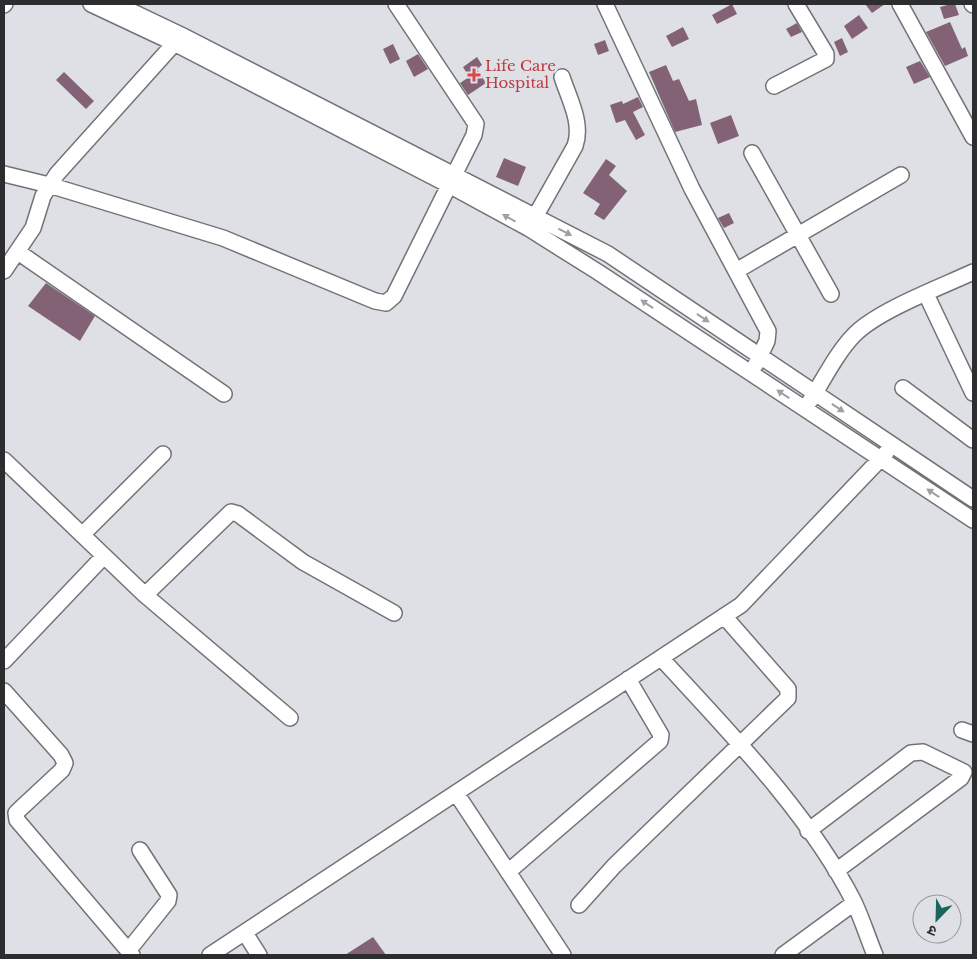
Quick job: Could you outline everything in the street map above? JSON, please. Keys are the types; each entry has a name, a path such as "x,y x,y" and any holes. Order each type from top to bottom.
{"street":[{"path":"91,4 178,39"},
{"path":"116,4 178,39 451,180 535,217 608,254 973,499"},
{"path":"4,174 49,185 242,245 381,303 391,300 474,135 476,124 396,4"},
{"path":"605,4 692,189 768,331 767,341 752,373"},
{"path":"774,86 826,59 826,54 796,4"},
{"path":"900,4 973,137"},
{"path":"4,271 34,228 49,185 178,39"},
{"path":"535,217 575,146 578,135 578,124 562,77"},
{"path":"752,153 831,294"},
{"path":"736,271 901,175"},
{"path":"451,180 598,272 973,520"},
{"path":"18,252 224,394"},
{"path":"805,408 847,344 860,329 882,316 973,272"},
{"path":"926,294 968,368 973,392"},
{"path":"903,388 973,440"},
{"path":"210,955 741,605 892,445"},
{"path":"82,535 163,454"},
{"path":"4,460 144,595 290,718"},
{"path":"144,595 231,512 238,514 311,567 394,613"},
{"path":"4,661 104,556"},
{"path":"580,905 614,866 786,701 789,693 788,689 724,616"},
{"path":"661,658 740,744 808,831 836,871 854,903 875,955"},
{"path":"508,872 660,741 661,735 628,679"},
{"path":"4,691 61,755 65,763 62,770 16,813 17,820 130,953 168,901 170,895 140,850"},
{"path":"808,831 911,753 923,752 964,772 962,778 836,871"},
{"path":"456,793 563,955"},
{"path":"783,955 854,903"},
{"path":"244,933 259,955"}],"building":[{"path":"732,4 737,14 717,24 712,15"},
{"path":"865,4 885,4 872,13"},
{"path":"955,4 959,15 944,19 940,7"},
{"path":"859,15 868,28 852,39 844,26"},
{"path":"950,22 962,49 965,47 968,56 945,66 926,32"},
{"path":"797,23 802,32 791,37 786,29"},
{"path":"683,27 689,39 672,47 666,36"},
{"path":"842,38 848,52 840,56 834,42"},
{"path":"605,40 609,51 598,55 594,44"},
{"path":"393,44 400,59 390,64 383,49"},
{"path":"418,54 428,69 414,77 406,61"},
{"path":"477,57 482,65 477,69 486,83 468,95 460,83 469,77 463,67"},
{"path":"920,61 930,77 914,84 906,67"},
{"path":"666,65 673,81 679,79 689,101 696,99 702,125 675,132 649,72"},
{"path":"64,72 94,101 86,109 56,80"},
{"path":"638,97 643,107 633,112 645,135 636,140 625,120 616,123 610,105 622,101 623,104"},
{"path":"731,115 739,136 718,144 710,123"},
{"path":"504,158 526,167 518,186 496,177"},
{"path":"606,159 616,166 609,175 627,191 604,220 594,214 600,204 583,193"},
{"path":"729,213 734,223 724,228 718,218"},
{"path":"46,283 95,316 80,341 28,306"},
{"path":"373,937 386,955 345,955"}],"place":[{"name":"Life Care Hospital","path":"474,75"}]}
